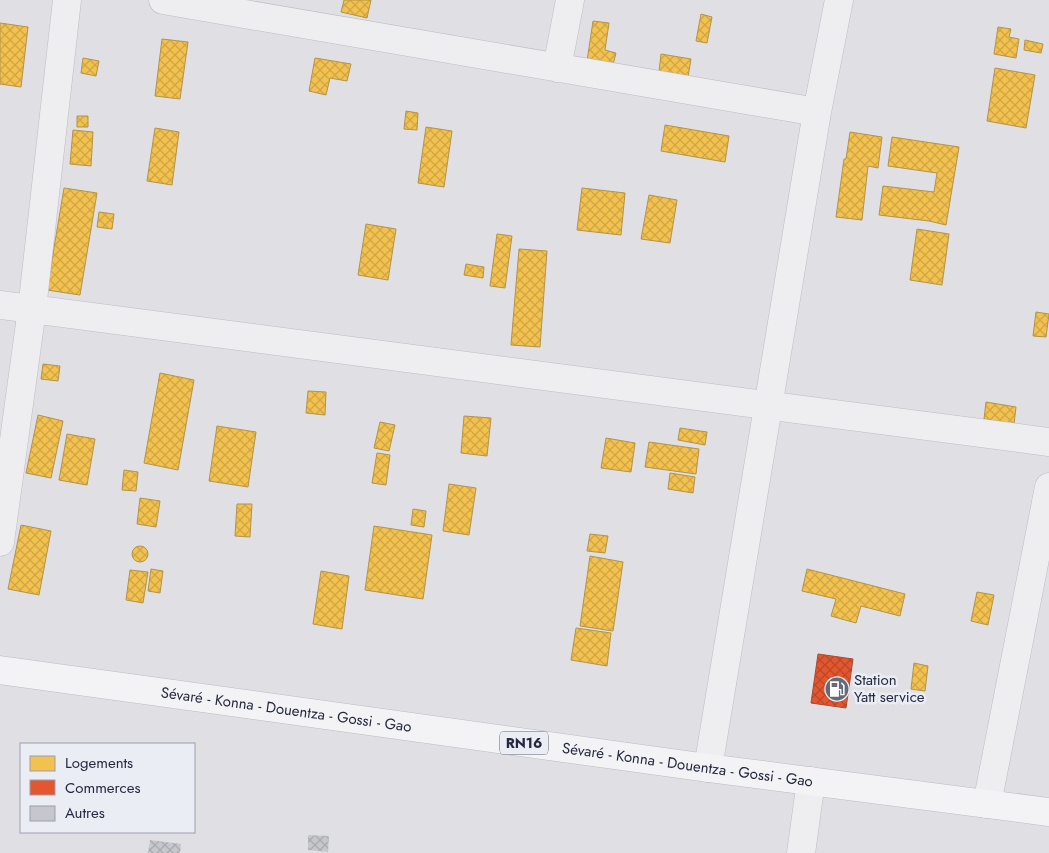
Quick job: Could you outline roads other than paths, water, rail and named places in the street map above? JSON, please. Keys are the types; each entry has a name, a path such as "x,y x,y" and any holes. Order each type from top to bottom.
{"main road":[{"name":"Sévaré - Konna - Douentza - Gossi - Gao","path":"0,670 708,768 1049,812"}],"street":[{"path":"0,542 32,309 67,0"},
{"path":"163,0 817,112"},
{"path":"557,68 570,0"},
{"path":"708,768 817,112 839,0"},
{"path":"0,305 1049,442"},
{"path":"987,804 1049,487"},
{"path":"801,853 812,781"}],"place":[{"name":"Station Yatt service","path":"837,689"}]}
